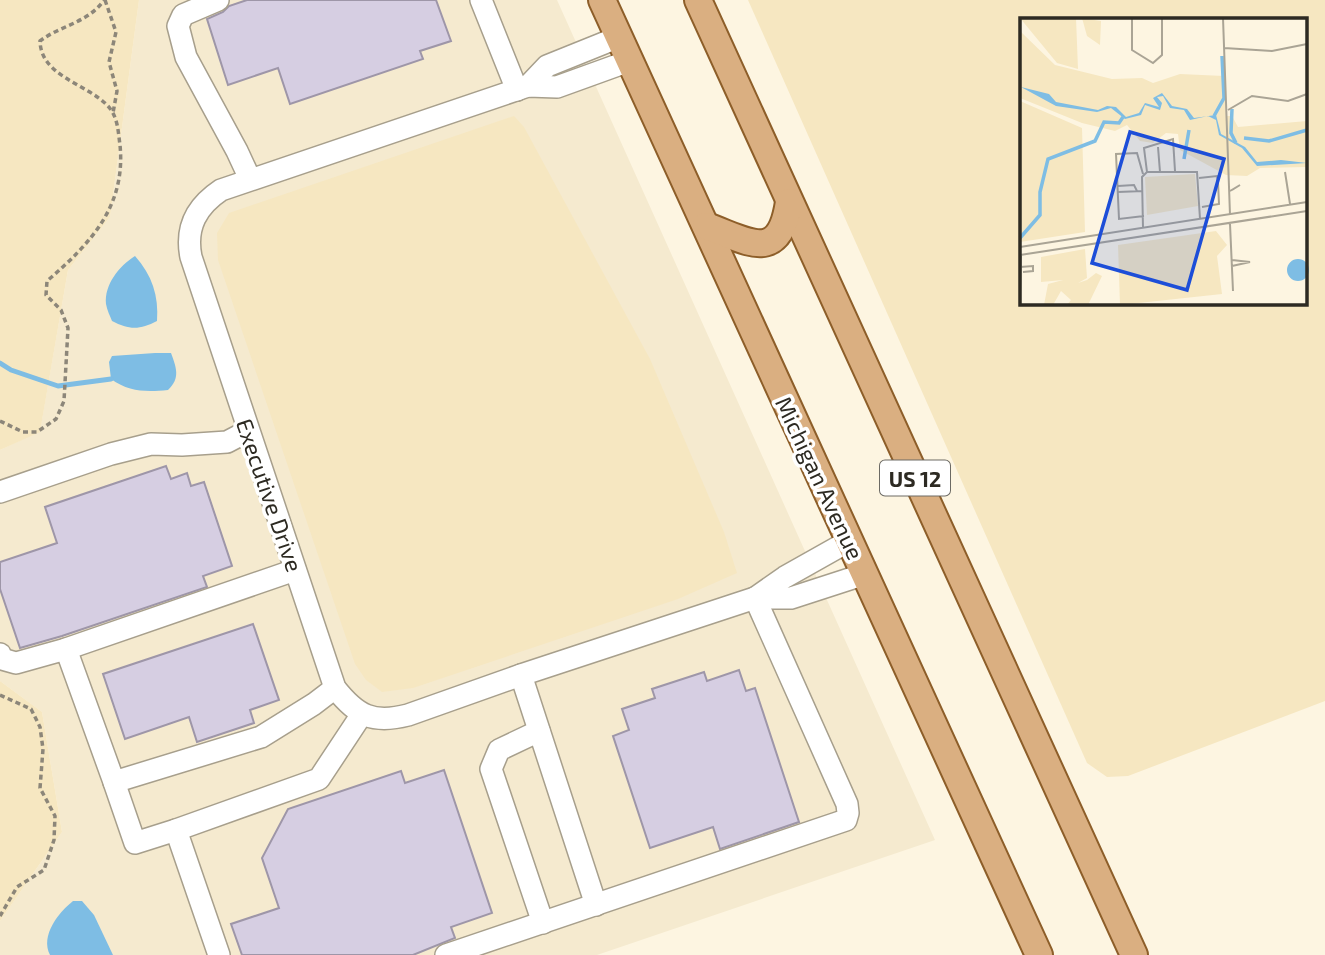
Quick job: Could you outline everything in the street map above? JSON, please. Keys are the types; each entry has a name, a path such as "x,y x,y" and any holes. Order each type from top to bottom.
{"main road":[{"name":"Michigan Avenue","path":"602,0 1039,955"},
{"name":"US 12","path":"698,0 1134,955"},
{"path":"706,226 743,241 764,243 772,240 783,228 789,202"}],"street":[{"path":"218,0 183,15 178,26 186,57 250,180"},
{"path":"481,0 523,88"},
{"name":"Executive Drive","path":"362,714 349,705 335,688 295,570 188,244 194,218 208,199 222,190 523,88 557,87 624,49"},
{"path":"0,492 111,454 151,444 226,442 248,431"},
{"path":"66,649 135,843 319,779 362,714 392,719 408,715 755,598 785,577 849,541"},
{"path":"0,654 2,659 16,663 66,649 295,570"},
{"path":"755,598 791,598 865,574"},
{"path":"446,955 846,820 847,804 755,598"},
{"path":"521,675 596,905"},
{"path":"114,782 261,737 335,688"},
{"path":"539,731 499,750 491,769 543,923"},
{"path":"176,830 219,955"}],"path":[{"path":"0,421 23,432 37,432 56,419 64,401 68,328 61,310 46,295 47,281 104,222 118,187 121,160 117,122 107,106 49,65 41,54 40,41 49,34 85,19 104,0 116,32 109,62 117,91 113,115"},
{"path":"0,695 31,709 40,727 43,749 40,788 55,816 54,840 44,870 17,887 0,916"}],"shaded area":[{"path":"0,0 139,0 110,217 68,270 40,432 0,450"},
{"path":"139,0 557,0 935,840 597,955 0,955 0,921 62,832 42,712 0,681 0,450 40,431 68,270 110,217"},
{"path":"748,0 1325,0 1325,701 1128,776 1107,777 1087,763"},
{"path":"514,116 524,127 650,359 724,532 737,573 678,599 413,688 382,692 366,680 355,664 218,260 217,233 229,213"},
{"path":"0,681 42,712 62,832 0,921"}],"water":[{"path":"135,256 150,278 155,294 157,321 134,328 112,321 106,306 106,297 114,277 123,265"},
{"path":"171,353 173,358 176,377 168,390 138,390 111,379 109,362 112,356"},
{"path":"73,901 82,901 94,915 113,955 50,955 47,940 52,925"}],"building":[{"path":"247,0 436,0 451,41 420,51 423,59 290,104 278,68 228,85 207,19 223,12 229,6"},
{"path":"166,466 171,479 187,473 191,486 204,482 232,566 203,576 207,587 20,648 0,589 0,562 57,543 45,507"},
{"path":"253,624 279,700 250,710 254,723 197,742 189,717 125,739 103,674"},
{"path":"739,670 746,691 755,688 799,822 720,849 713,827 650,848 613,736 629,730 622,709 655,698 652,689 704,672 707,681"},
{"path":"444,770 492,913 451,927 455,938 413,955 242,955 231,924 279,908 262,858 288,809 401,771 405,783"}],"waterway":[{"path":"0,363 11,370 58,386 111,379"}]}
